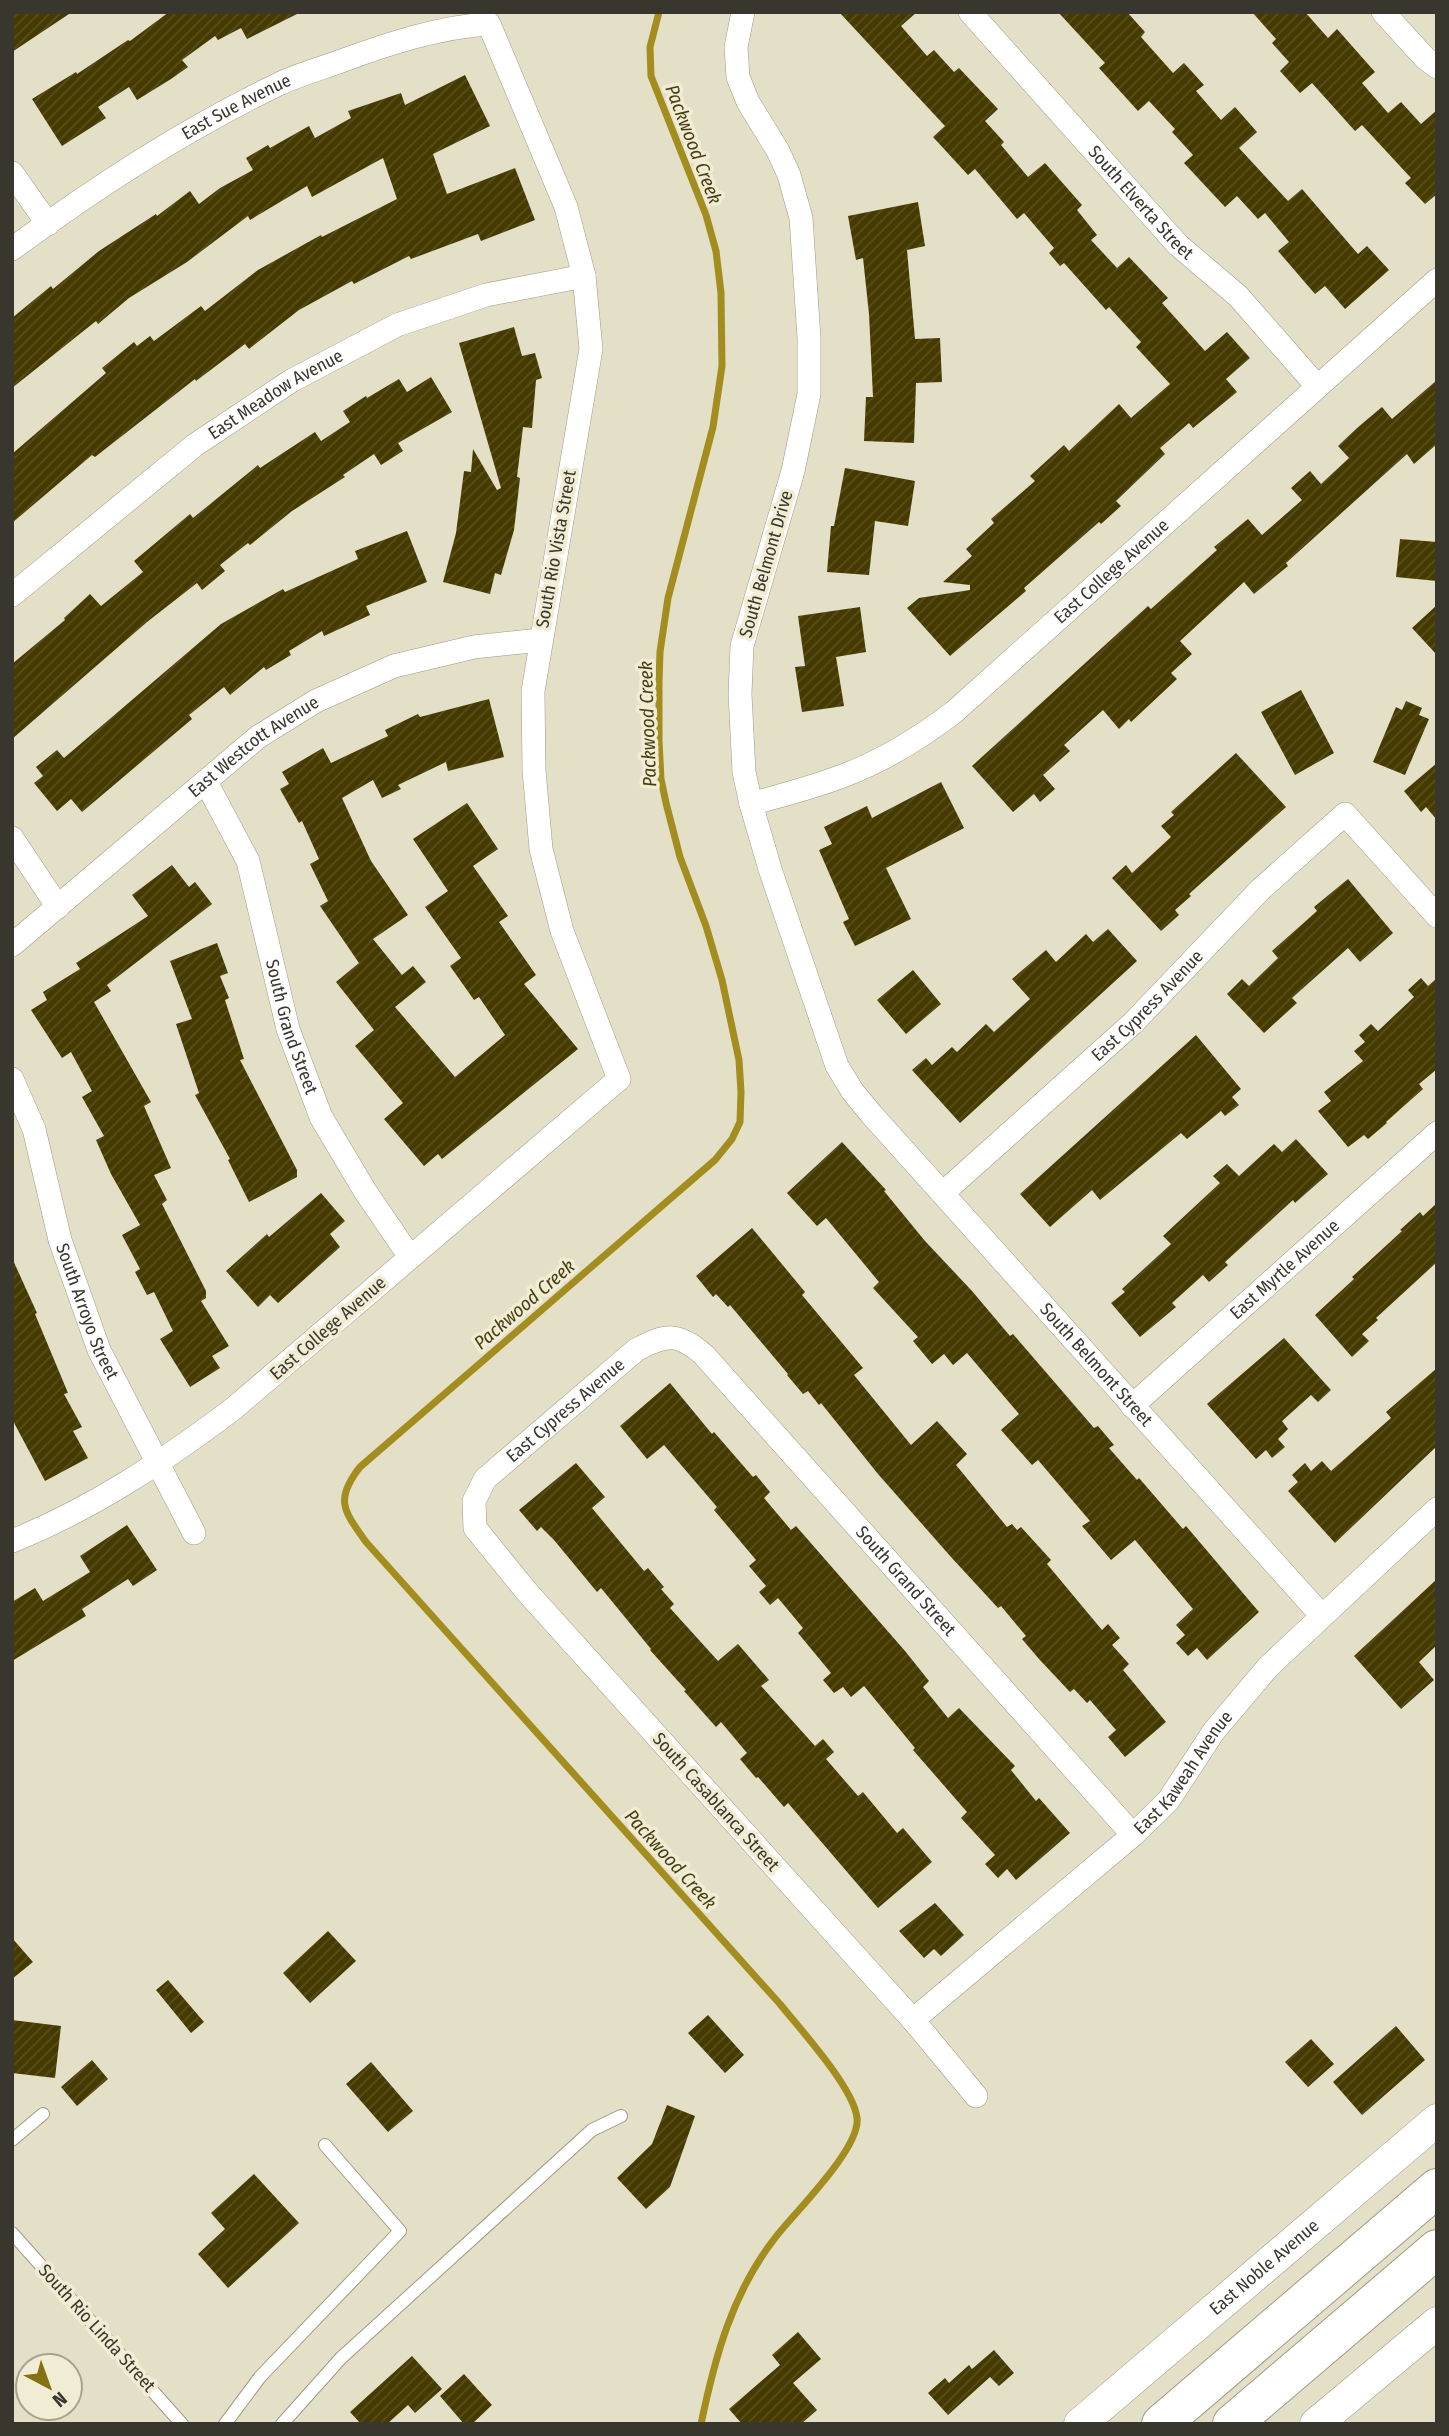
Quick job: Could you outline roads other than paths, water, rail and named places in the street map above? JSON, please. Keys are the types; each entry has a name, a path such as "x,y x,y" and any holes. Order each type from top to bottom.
{"highway":[{"path":"1161,2424 1437,2188"},
{"path":"1232,2424 1437,2249"}],"street":[{"name":"South Belmont Drive","path":"743,12 736,47 738,77 748,102 778,151 789,175 801,218 809,338 808,394 793,471 742,646 740,694 744,772 770,869 837,1066 872,1115"},
{"name":"South Elverta Street","path":"970,12 1178,245 1238,296 1317,387"},
{"path":"1382,12 1425,58 1437,67"},
{"name":"East Sue Avenue","path":"12,249 121,173 190,130 281,83 377,47 462,26 489,24"},
{"name":"South Rio Vista Street","path":"489,24 566,207 584,276 591,349 533,691 534,770 541,849 562,931 620,1079"},
{"path":"12,173 48,224"},
{"name":"East Meadow Avenue","path":"12,595 195,445 291,380 397,325 486,295 584,276"},
{"name":"East College Avenue","path":"751,804 844,776 879,761 916,741 954,712 1437,280"},
{"name":"East Westcott Avenue","path":"12,945 258,737 316,701 394,666 474,647 540,640"},
{"name":"South Grand Street","path":"206,782 248,861 288,1029 321,1117 365,1191 410,1257"},
{"name":"East Cypress Avenue","path":"944,1192 1133,1023 1261,889 1345,814 1437,916"},
{"path":"12,838 58,907"},
{"name":"South Arroyo Street","path":"12,1079 34,1129 60,1240 99,1350 194,1533"},
{"name":"East College Avenue","path":"12,1541 42,1529 158,1464 233,1409 620,1079"},
{"name":"South Belmont Street","path":"872,1115 944,1192 1322,1616"},
{"name":"East Myrtle Avenue","path":"1132,1406 1437,1133"},
{"name":"South Grand Street","path":"672,1336 688,1342 704,1355 1133,1835"},
{"name":"East Cypress Avenue","path":"474,1501 485,1479 636,1350 654,1340 672,1336"},
{"name":"South Casablanca Street","path":"474,1501 475,1528 527,1592 913,2020 976,2096"},
{"name":"East Kaweah Avenue","path":"913,2020 1133,1835 1168,1801 1214,1731 1269,1665 1437,1509"},
{"name":"East Noble Avenue","path":"1086,2419 1437,2120"},
{"path":"1316,2424 1437,2323"}],"lane":[{"path":"12,2140 43,2114"},
{"path":"282,2424 341,2358 592,2130 621,2116"},
{"path":"225,2424 260,2377 400,2231 325,2145"},
{"name":"South Rio Linda Street","path":"12,2233 182,2424"}],"waterway":[{"name":"Packwood Creek","path":"659,12 650,47 651,76 706,215 716,251 721,293 722,366 713,427 668,598 660,652 661,779 680,857 706,926 722,980 739,1060 740,1122 732,1139 715,1160 360,1467 347,1488 345,1505 352,1522 366,1542 780,2004 837,2075 854,2106 857,2118 849,2146 825,2180 775,2238 736,2303 712,2374 701,2424"}]}
